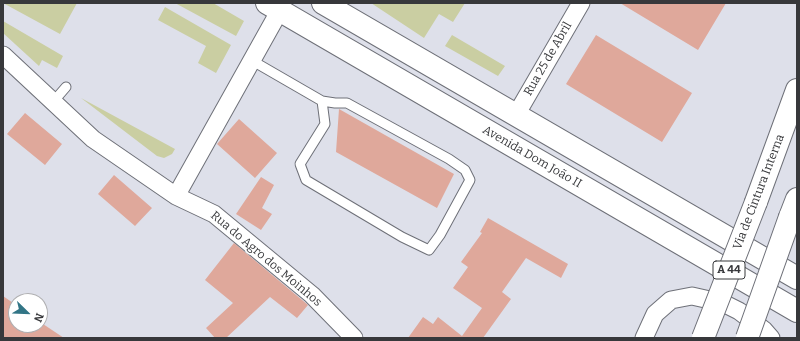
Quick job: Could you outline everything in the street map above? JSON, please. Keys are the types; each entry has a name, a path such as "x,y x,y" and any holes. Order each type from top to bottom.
{"main road":[{"path":"323,3 797,278"},
{"name":"Avenida Dom João II","path":"273,7 797,311"},
{"name":"Via de Cintura Interna","path":"703,338 756,202 797,90"},
{"path":"747,338 794,208"}],"street":[{"name":"Rua 25 de Abril","path":"516,115 581,3"},
{"path":"176,196 251,60 273,7"},
{"name":"Rua do Agro dos Moinhos","path":"3,55 93,139 176,196 214,214 312,295 354,338"},
{"path":"644,338 655,314 671,300 692,296 723,303 739,311 764,330 771,338"}],"lane":[{"path":"251,60 322,101 347,103 449,159 465,170 470,180 440,235 429,250 402,237 306,180 300,164 325,124 322,101"},
{"path":"53,102 66,86"}],"green space":[{"path":"3,3 77,3 60,34"},
{"path":"175,3 213,3 244,21 236,36"},
{"path":"371,3 465,3 453,22 439,14 424,38"},
{"path":"165,7 231,45 216,73 198,63 206,46 158,20"},
{"path":"3,21 63,56 57,68 42,60 39,66 3,33"},
{"path":"452,35 505,66 498,76 445,46"},
{"path":"81,98 175,149 172,154 164,158 157,156"}],"building":[{"path":"620,3 726,3 698,50"},
{"path":"596,35 692,93 662,142 566,84"},
{"path":"339,109 454,174 437,208 336,152"},
{"path":"25,113 62,144 45,165 7,134"},
{"path":"239,119 277,153 255,178 217,144"},
{"path":"114,175 152,208 135,226 98,194"},
{"path":"261,177 274,185 262,208 272,214 261,230 236,214"},
{"path":"488,218 568,264 561,278 526,258 502,292 511,299 483,338 408,338 423,317 433,324 438,317 462,336 482,308 453,288 468,267 461,262 482,233 480,232"},
{"path":"234,243 308,305 297,318 270,297 226,338 215,338 206,328 233,303 205,280"},
{"path":"3,296 8,299 8,333 48,333 48,327 64,338 3,338"}]}
